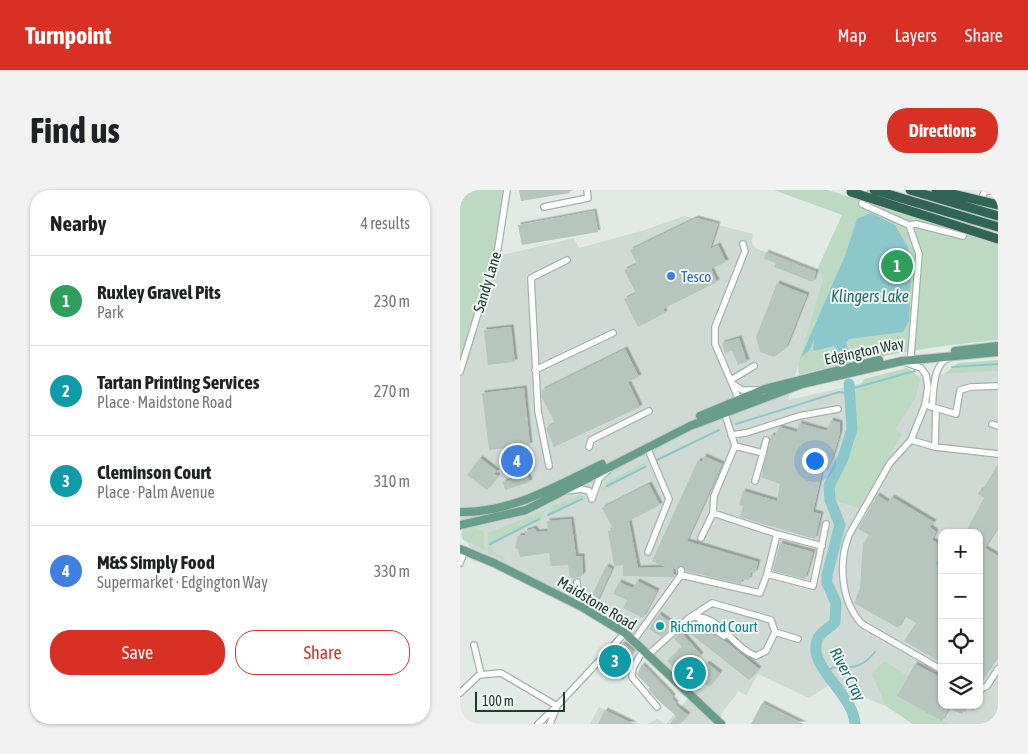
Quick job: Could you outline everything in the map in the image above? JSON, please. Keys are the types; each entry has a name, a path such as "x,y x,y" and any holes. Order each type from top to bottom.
{"highway":[{"path":"874,190 998,226"},
{"path":"910,190 998,216"},
{"path":"936,190 998,205"},
{"path":"851,192 998,239"}],"main road":[{"name":"Edgington Way","path":"460,525 508,516 526,510 549,494 628,450 645,445 722,409 735,399 851,366 911,355 998,346"},
{"name":"Edgington Way","path":"460,512 505,508 549,494 616,462 705,414 802,384 902,361 998,353"},
{"name":"Edgington Way","path":"735,399 740,401 800,382 802,384"},
{"name":"Maidstone Road","path":"460,543 462,550 578,605 624,633 634,640 645,653 718,723"}],"street":[{"path":"544,207 588,198 587,190"},
{"path":"864,190 862,204 909,225 916,224 963,236 985,191 998,191"},
{"name":"Sandy Lane","path":"460,372 498,248 505,191"},
{"path":"909,225 919,254 911,355"},
{"path":"735,399 732,382 715,344 715,327 745,251 743,244"},
{"path":"549,466 540,421 535,370 532,278 567,260"},
{"path":"535,370 613,333"},
{"path":"935,447 934,408 936,378 942,361 952,358 998,353"},
{"path":"902,361 924,371 928,383 925,405 910,440 890,463 849,535 846,547 845,591 852,613 862,624 938,668"},
{"path":"732,382 754,366"},
{"path":"732,382 742,390 766,389"},
{"path":"956,414 960,390 971,387 998,386"},
{"path":"925,405 963,417"},
{"path":"701,538 713,512 714,496 735,446 722,409"},
{"path":"731,435 746,433 799,416 838,409"},
{"path":"589,447 591,440 649,412"},
{"path":"755,481 766,440"},
{"path":"910,440 935,447 998,454"},
{"path":"645,445 669,499 648,552"},
{"path":"735,446 763,453"},
{"path":"549,494 581,489 589,491 592,499 598,480 616,462"},
{"path":"713,512 777,534 822,546"},
{"path":"767,574 813,586 826,524"},
{"path":"634,640 681,573 760,593 777,534"},
{"path":"460,563 462,550"},
{"path":"577,582 578,605"},
{"path":"570,601 577,590"},
{"path":"657,707 632,677 633,668 645,653 703,607 717,603 771,620 775,632 766,651 762,655 751,654 711,620 702,616 691,618"},
{"path":"775,632 798,639"},
{"path":"538,724 624,633"},
{"path":"474,645 481,674"},
{"path":"983,688 987,686 998,669"},
{"path":"460,693 481,674 501,673 557,706"},
{"path":"550,724 557,706"}],"shaded area":[{"path":"684,216 753,234 752,242 755,248 824,275 788,400 890,377 998,371 998,724 913,724 886,706 831,684 809,698 758,674 746,696 739,691 721,714 721,724 666,724 690,696 633,634 470,548 460,525 460,375 480,305 499,256 574,238 579,248 645,230"},
{"path":"599,707 641,724 590,724"},
{"path":"657,719 666,724 647,724"}],"green space":[{"path":"460,190 505,190 497,248 460,368"},
{"path":"774,190 828,190 849,197 852,190 894,190 886,209 998,243 998,340 898,353 799,375 798,364 824,275 816,272 842,215"},
{"path":"998,360 998,371 944,374 958,363"},
{"path":"907,368 915,373 920,380 916,397 895,430 902,434 859,508 834,500 834,485 853,448 855,439 857,414 853,396 864,379"},
{"path":"644,463 648,466 601,491 607,482"},
{"path":"581,495 586,498 546,518 552,506"},
{"path":"545,510 541,520 491,545 493,552 505,558 504,560 488,552 488,533"},
{"path":"473,526 483,531 485,550 463,540 461,534 466,527"},
{"path":"884,661 908,676 897,696 948,724 913,724 886,706 872,674"}],"water":[{"name":"Klingers Lake","path":"871,213 895,225 908,247 911,270 909,321 903,332 849,339 843,346 849,356 841,361 837,358 839,353 837,347 813,351 814,339 810,350 801,357 846,253 857,219"}],"building":[{"path":"519,190 569,190 570,193 521,201"},
{"path":"594,211 598,232 522,245 518,225"},
{"name":"Tesco","path":"696,218 718,224 710,249 718,245 726,262 711,269 717,282 663,309 665,313 638,327 624,299 636,293 624,270 637,264 630,250"},
{"path":"766,252 816,272 813,282 774,267 776,263 764,259"},
{"path":"777,283 807,295 786,348 774,357 760,352 756,337"},
{"path":"511,327 515,362 488,365 484,330"},
{"path":"739,338 747,362 738,365 732,351 725,353 722,343"},
{"path":"625,349 639,377 628,382 640,407 554,447 546,428 555,423 542,398 542,390"},
{"path":"524,388 530,445 489,450 482,393"},
{"path":"831,420 840,423 840,433 833,456 825,473 822,472 813,512 821,514 815,539 740,517 743,506 739,505 743,491 777,501 780,484 761,477 771,435 775,436 779,427 797,432 799,423 827,431"},
{"path":"523,452 527,464 511,469 507,458"},
{"path":"704,456 722,464 687,541 758,562 755,573 751,572 749,580 742,579 741,584 686,571 681,565 677,569 673,568 674,577 623,576 623,565 614,566 608,531 613,529 602,508 649,484 660,505 629,521 638,568 666,567 652,561 698,460 702,462"},
{"path":"480,458 497,471 494,474 498,476 487,490 467,475"},
{"path":"998,464 998,527 985,548 998,556 998,656 983,678 983,529 967,529 984,498 978,494 980,490 982,491"},
{"path":"527,474 530,482 505,490 503,482"},
{"path":"877,495 888,502 892,497 934,522 930,527 936,532 932,540 938,543 938,560 936,564 938,565 938,661 904,641 916,623 905,616 898,628 854,603 860,588 863,544 869,535 858,529"},
{"path":"571,519 576,556 582,556 583,574 580,577 570,578 568,565 551,566 549,553 520,557 518,549 515,548 518,536 525,535 525,531 534,528 537,532 548,531 547,521"},
{"path":"780,543 813,552 805,579 773,571"},
{"path":"606,566 612,569 597,602 590,599"},
{"path":"637,581 657,591 643,618 623,608 627,600 613,594 619,582 633,588"},
{"name":"Richmond Court","path":"659,614 673,624 661,637 649,629"},
{"path":"694,622 729,644 759,669 749,680 687,631"},
{"path":"681,632 701,655 692,664 700,672 707,663 720,673 709,687 694,674 687,680 667,661 682,647 674,639"},
{"path":"623,643 634,652 622,666 628,671 623,680 603,663"},
{"path":"642,664 673,696 672,699 676,703 675,705 688,715 680,724 670,724 676,716 655,697 648,689 650,688 637,675"},
{"path":"915,664 938,676 938,709 948,709 942,721 897,696"},
{"path":"762,703 804,724 751,724"},
{"path":"951,709 965,709 962,714"},
{"path":"605,710 634,724 598,724"}],"waterway":[{"name":"River Cray","path":"841,345 845,364"},
{"path":"952,367 998,364"},
{"path":"736,424 839,392 850,394 854,388 915,371"},
{"name":"River Cray","path":"849,384 852,429 843,458 829,486 830,500 840,525 827,575 827,583 836,603 835,622 818,638 816,648 818,659 823,669 847,701 855,724"},
{"path":"657,460 719,430"},
{"path":"607,486 645,467"},
{"path":"548,515 582,499"},
{"path":"490,544 539,519"},
{"path":"826,672 835,667 860,665 875,652"}],"place":[{"name":"Ruxley Gravel Pits","path":"897,266"},
{"name":"Tesco","path":"671,276"},
{"name":"M&S Simply Food","path":"517,461"},
{"name":"Richmond Court","path":"660,626"},
{"name":"Cleminson Court","path":"615,661"},
{"name":"Tartan Printing Services","path":"690,673"}]}
